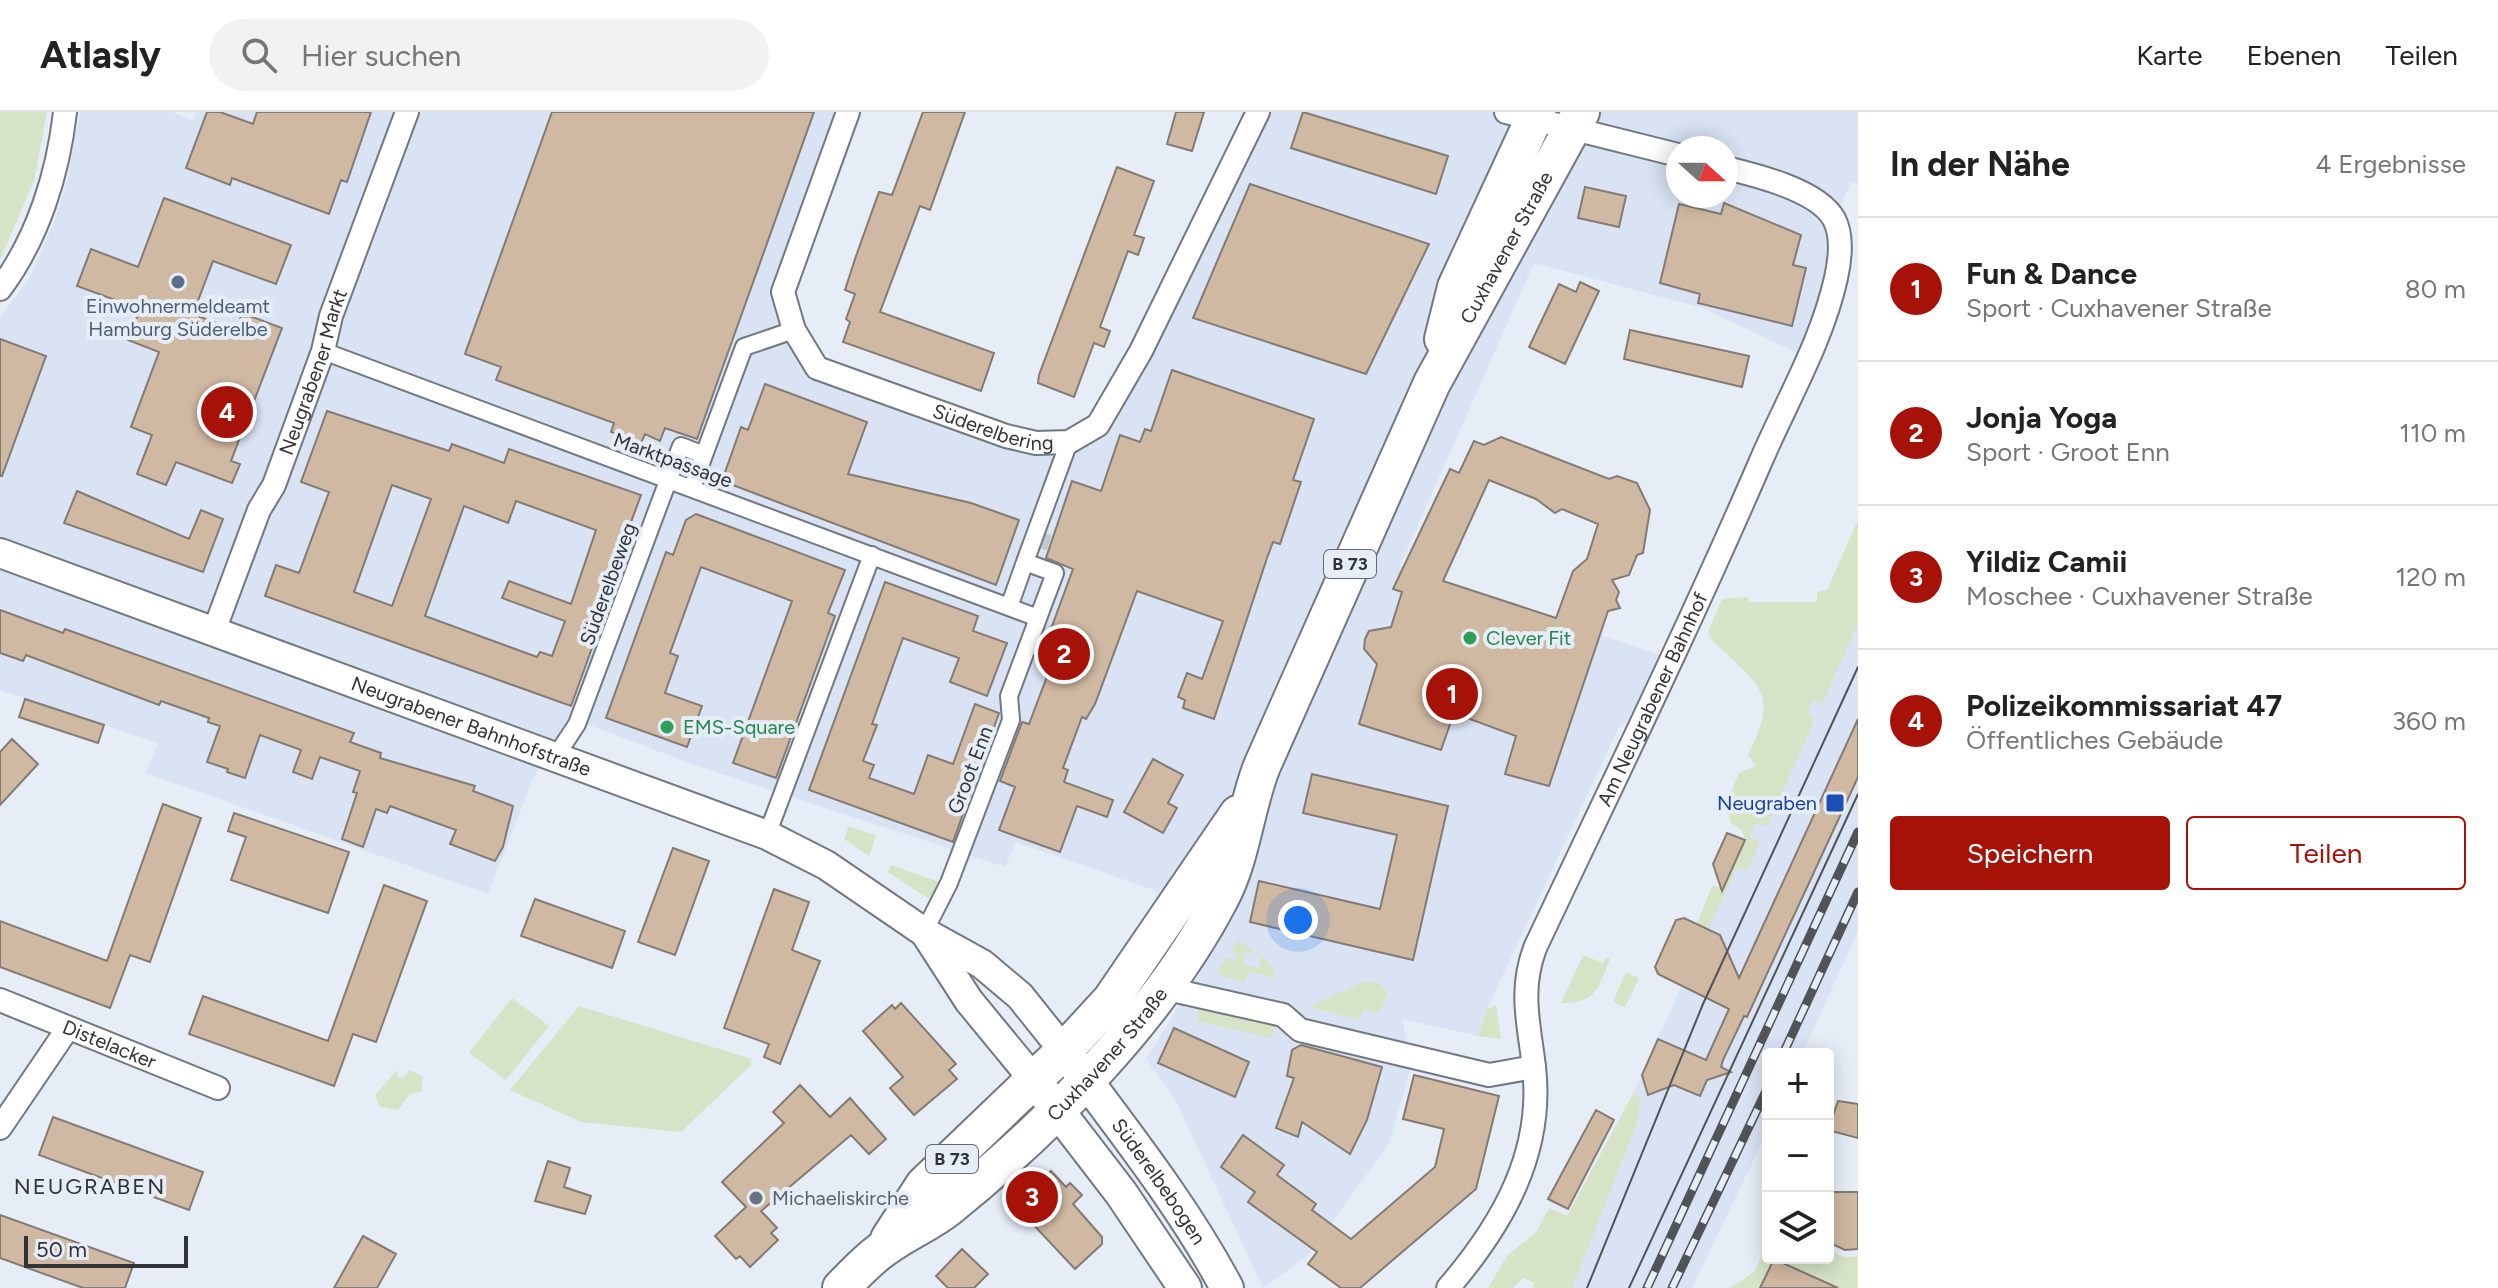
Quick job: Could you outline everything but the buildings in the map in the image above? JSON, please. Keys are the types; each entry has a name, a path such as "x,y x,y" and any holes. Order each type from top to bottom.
{"main road":[{"name":"Cuxhavener Straße","path":"1432,383 1456,287 1525,115"},
{"name":"Cuxhavener Straße","path":"841,1288 884,1248 946,1210 1086,1080 1163,988 1210,918 1230,879 1248,799 1306,660 1432,383 1577,121"},
{"name":"Cuxhavener Straße","path":"884,1248 924,1185 1064,1051 1125,983 1248,799"},
{"name":"Süderelbebogen","path":"1064,1051 1211,1259 1227,1288"},
{"name":"Süderelbebogen","path":"1034,1080 1121,1193 1185,1288"}],"street":[{"path":"0,289 18,261 44,206 65,112"},
{"name":"Neugrabener Markt","path":"214,631 259,510 274,485 323,351 331,316 407,112"},
{"name":"Süderelbering","path":"848,112 783,292 794,330 817,368 1006,436 1036,443 1069,442 1098,425 1213,209 1258,112"},
{"path":"1525,115 1577,121 1666,151"},
{"name":"Am Neugrabener Bahnhof","path":"1448,1288 1486,1236 1525,1163 1534,1133 1534,1067 1523,1002 1526,977 1535,948 1724,548 1836,280 1840,239 1834,219 1823,207 1784,186 1738,172"},
{"path":"692,488 744,347 794,330"},
{"name":"Marktpassage","path":"323,351 1009,607"},
{"path":"1038,618 1009,607 1069,442"},
{"name":"Süderelbeweg","path":"556,756 577,724 681,446 704,455"},
{"name":"Neugrabener Bahnhofstraße","path":"0,553 767,835 867,890 924,932 991,972 1020,996 1064,1051"},
{"path":"767,835 872,555"},
{"name":"Groot Enn","path":"924,932 949,883 1011,720 1009,696 1057,568 1025,562"},
{"name":"Neugrabener Bahnhofstraße","path":"924,932 969,1001 1034,1080"},
{"path":"1163,988 1283,1015 1300,1030 1489,1075 1534,1067"},
{"name":"Distelacker","path":"0,1000 218,1088"},
{"path":"0,1128 68,1028"}],"shaded area":[{"path":"80,112 171,112 193,120 196,112 846,112 781,292 816,369 1026,441 1099,425 1258,112 1858,112 1858,184 1851,182 1834,221 1839,253 1807,358 1703,308 1534,263 1400,566 1659,655 1630,719 1619,727 1487,1009 1478,1036 1402,1019 1412,1064 1389,1144 1307,1256 1263,1288 1175,1099 1146,1059 1222,937 1151,889 1016,842 1005,867 692,764 568,717 532,781 488,894 146,773 158,743 0,690 0,317 30,277 55,220 68,177"},
{"path":"1858,594 1858,931 1805,1048 1762,1048 1762,1142 1692,1288 1558,1288 1633,1094"}],"green space":[{"path":"0,112 47,112 34,181 0,260"},
{"path":"1858,520 1858,624 1822,704 1813,700 1807,714 1815,719 1767,827 1756,823 1750,837 1760,842 1747,871 1737,867 1709,929 1697,924 1712,886 1724,887 1745,840 1742,830 1730,822 1726,804 1739,773 1756,766 1748,755 1764,711 1760,691 1753,680 1714,642 1708,632 1722,599 1748,597 1748,602 1817,602 1817,592 1827,590"},
{"path":"849,826 876,836 869,856 844,839"},
{"path":"891,865 939,882 932,901 888,872"},
{"path":"1237,941 1253,949 1251,954 1246,953 1243,964 1258,968 1261,957 1256,955 1258,952 1272,966 1276,978 1248,971 1245,982 1216,974 1226,958 1235,960 1236,954 1230,952"},
{"path":"1583,955 1603,963 1606,957 1610,959 1598,986 1589,997 1573,1003 1561,1003"},
{"path":"1626,972 1639,978 1625,1007 1613,1002"},
{"path":"1366,981 1380,984 1388,993 1379,1013 1363,1010 1360,1020 1309,1007"},
{"path":"512,998 549,1026 506,1080 469,1053"},
{"path":"1200,1004 1276,1021 1272,1038 1196,1021"},
{"path":"1496,1005 1501,1039 1478,1036 1487,1009"},
{"path":"579,1006 752,1059 750,1066 681,1132 581,1122 510,1090"},
{"path":"397,1070 398,1077 403,1078 410,1070 423,1077 421,1092 410,1094 398,1110 380,1107 375,1095"},
{"path":"1633,1094 1640,1097 1638,1121 1572,1288 1533,1288 1534,1283 1523,1278 1513,1288 1488,1288 1507,1256 1536,1232 1549,1208 1567,1216"},
{"path":"1834,1253 1844,1257 1858,1257 1858,1288 1730,1288 1755,1271 1762,1255 1762,1264 1834,1264"}],"tunnel":[{"path":"1034,538 1050,543"}],"tram line":[{"path":"1587,1288 1703,1004 1858,667"},
{"path":"1629,1288 1858,794"}],"railway":[{"path":"1647,1288 1858,832"},
{"path":"1786,1048 1858,892"},
{"path":"1672,1288 1762,1100"}],"place":[{"name":"Einwohnermeldeamt Hamburg Süderelbe","path":"178,282"},
{"name":"Polizeikommissariat 47","path":"227,412"},
{"name":"Clever Fit","path":"1470,638"},
{"name":"Jonja Yoga","path":"1064,654"},
{"name":"Fun & Dance","path":"1452,694"},
{"name":"EMS-Square","path":"667,727"},
{"name":"Neugraben","path":"1835,803"},
{"name":"Yildiz Camii","path":"1032,1197"},
{"name":"Michaeliskirche","path":"756,1198"}],"district":[{"name":"NEUGRABEN","path":"90,1186"}]}
